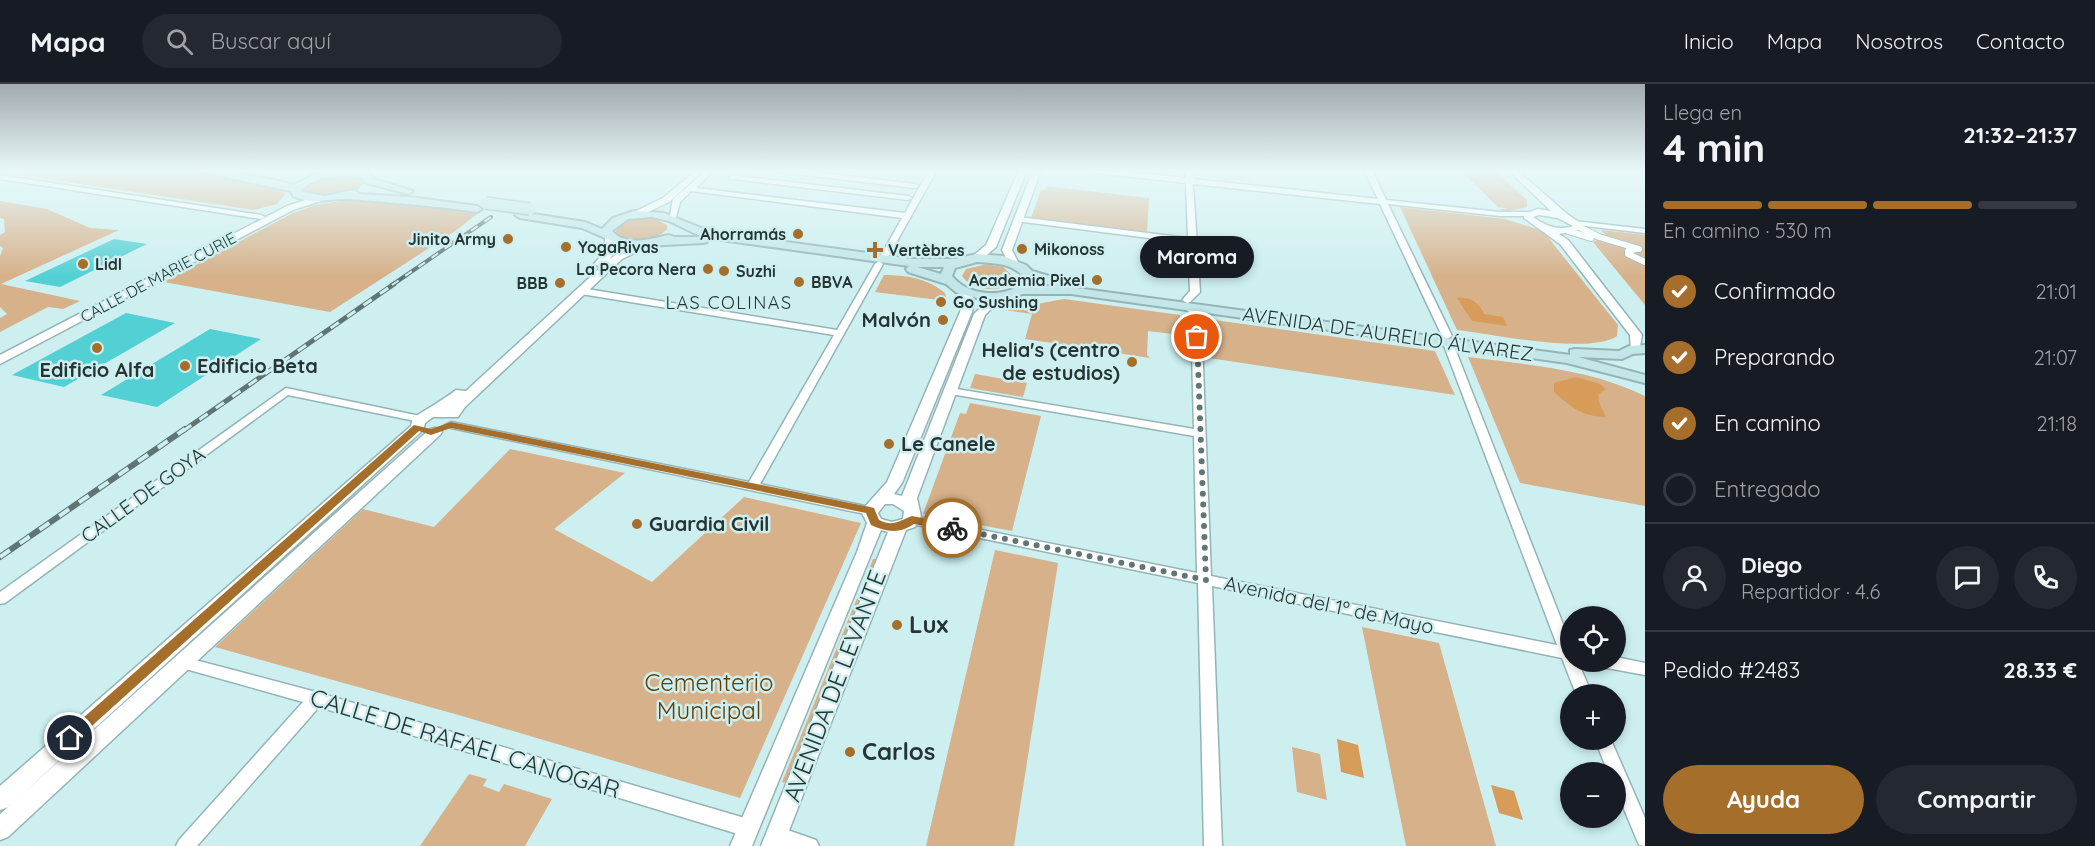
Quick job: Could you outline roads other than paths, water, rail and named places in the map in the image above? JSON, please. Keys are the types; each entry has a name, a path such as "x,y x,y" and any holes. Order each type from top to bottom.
{"main road":[{"path":"476,206 599,218 660,215 707,235 881,261 949,280 965,291 998,296"},
{"path":"525,212 585,225 626,244 654,243 683,238 881,261 956,263 977,258 1014,264"},
{"path":"609,237 609,226 630,216"},
{"path":"654,243 676,233 675,221"},
{"path":"949,280 947,271 956,263"},
{"name":"AVENIDA DE AURELIO ÁLVAREZ","path":"1014,264 1028,274 1056,282 1188,304"},
{"path":"1022,290 1029,282 1028,274"},
{"name":"AVENIDA DE AURELIO ÁLVAREZ","path":"998,296 1022,290 1071,290 1188,304 1568,359 1645,380"},
{"name":"AVENIDA DE AURELIO ÁLVAREZ","path":"1448,340 1570,353 1634,351"},
{"path":"1634,351 1624,364 1645,380"}],"street":[{"path":"186,206 261,217"},
{"name":"CALLE DE MARIE CURIE","path":"0,352 261,217 277,206"},
{"name":"CALLE DE MARIE CURIE","path":"0,360 298,206"},
{"path":"630,216 653,206"},
{"path":"675,221 676,206"},
{"path":"823,206 907,216"},
{"path":"752,487 913,206"},
{"path":"977,258 991,247 1008,206"},
{"path":"1014,264 1007,250 1024,206"},
{"path":"1191,206 1195,292 1188,304 1196,313 1213,846"},
{"path":"1387,206 1448,340 1560,632"},
{"path":"1419,206 1500,214 1575,227 1645,231"},
{"path":"1535,219 1540,206"},
{"path":"1551,206 1575,227 1645,262"},
{"path":"1535,219 1563,216"},
{"path":"1019,219 1192,241"},
{"path":"1535,219 1564,242 1631,328 1636,335 1634,351"},
{"path":"1575,227 1642,250"},
{"path":"1575,227 1574,243 1645,328"},
{"path":"0,829 436,423 438,411 451,402 602,262 610,252 609,237"},
{"path":"0,800 460,404 618,257 654,243"},
{"path":"1627,252 1642,250"},
{"path":"581,291 840,333"},
{"name":"AVENIDA DE LEVANTE","path":"745,837 865,552 875,511 894,483 966,312 968,303 965,291"},
{"name":"AVENIDA DE LEVANTE","path":"774,841 906,518 909,498 980,314 998,296"},
{"path":"951,391 1182,432 1200,433"},
{"name":"CALLE DE GOYA","path":"0,599 286,392 436,423"},
{"path":"436,423 875,511 896,499 906,518 886,527 875,511"},
{"name":"Avenida del 1º de Mayo","path":"906,518 1560,656"},
{"name":"CALLE DE RAFAEL CANOGAR","path":"180,662 316,699 745,837"},
{"path":"1626,666 1645,669"},
{"path":"185,846 316,699"},
{"path":"1607,750 1645,839"},
{"path":"774,841 810,846"}],"railway":[{"path":"392,285 491,217"},
{"path":"183,431 394,284"},
{"path":"0,557 185,429"}],"place":[{"name":"Ahorramás","path":"798,234"},
{"name":"Jinito Army","path":"508,239"},
{"name":"YogaRivas","path":"566,247"},
{"name":"Mikonoss","path":"1022,249"},
{"name":"Vertèbres","path":"875,250"},
{"name":"Lidl","path":"83,264"},
{"name":"La Pecora Nera","path":"708,269"},
{"name":"Suzhi","path":"724,271"},
{"name":"Academia Pixel","path":"1097,280"},
{"name":"BBVA","path":"799,282"},
{"name":"BBB","path":"560,283"},
{"name":"Go Sushing","path":"941,302"},
{"name":"Malvón","path":"943,320"},
{"name":"Maroma","path":"1197,337"},
{"name":"Edificio Alfa","path":"97,348"},
{"name":"Helia's (centro de estudios)","path":"1132,362"},
{"name":"Edificio Beta","path":"185,366"},
{"name":"Le Canele","path":"889,444"},
{"name":"Guardia Civil","path":"637,524"},
{"name":"Lux","path":"897,625"},
{"name":"Carlos","path":"850,752"}],"district":[{"name":"LAS COLINAS","path":"729,303"}],"park label":[{"name":"Cementerio Municipal","path":"709,697"}]}
